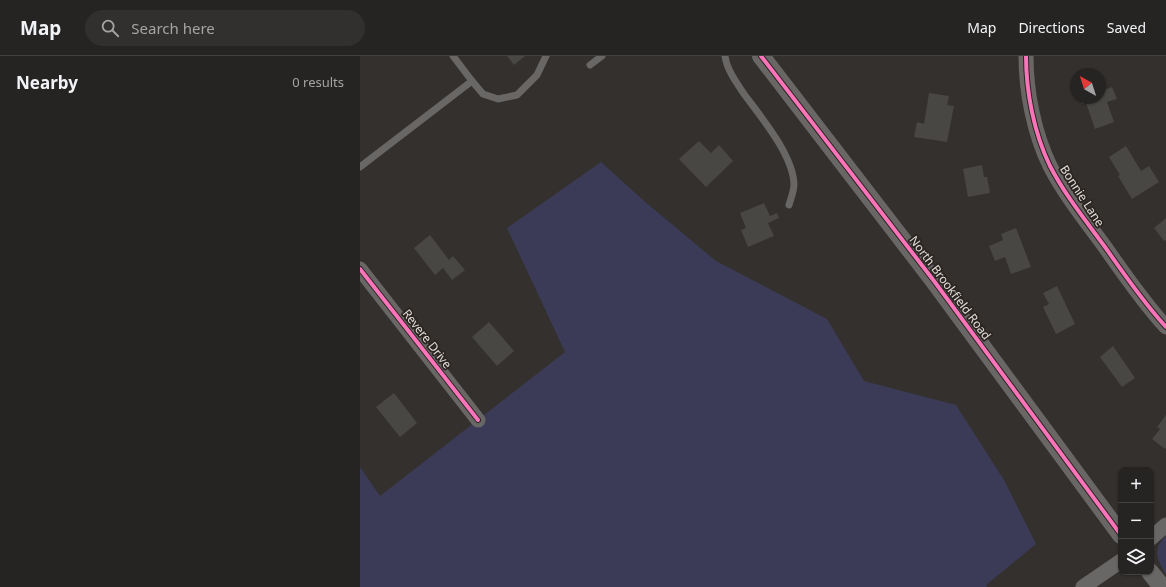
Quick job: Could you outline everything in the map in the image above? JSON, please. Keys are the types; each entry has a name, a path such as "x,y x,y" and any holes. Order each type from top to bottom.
{"street":[{"name":"North Brookfield Road","path":"761,56 934,281 1118,531"},
{"name":"Bonnie Lane","path":"1026,56 1030,100 1039,136 1050,165 1078,210 1131,284 1166,327"},
{"name":"Revere Drive","path":"360,269 478,420"},
{"path":"1154,536 1166,526"},
{"path":"1083,587 1118,563"},
{"path":"1152,575 1162,587"}],"lane":[{"path":"453,56 483,94 498,100 516,95 536,75 546,56"},
{"path":"590,65 602,56"},
{"path":"725,56 727,65 736,82 770,130 792,171 794,186 789,205"},
{"path":"360,167 472,81"}],"shaded area":[{"path":"601,162 643,200 716,261 827,319 864,381 956,405 1004,480 1036,544 986,585 987,587 360,587 360,467 380,496 565,352 507,228"},
{"path":"1166,535 1166,575 1158,559 1157,550"}],"building":[{"path":"507,56 525,56 514,65"},
{"path":"1112,87 1117,99 1107,102 1114,122 1095,129 1086,104 1106,104 1106,89"},
{"path":"929,93 949,96 947,105 954,106 947,142 914,137 917,122 924,124"},
{"path":"699,141 711,153 719,145 733,161 706,187 679,159"},
{"path":"1126,146 1141,171 1149,166 1159,182 1132,199 1118,176 1120,175 1109,157"},
{"path":"982,165 984,177 987,177 990,193 968,197 963,169"},
{"path":"764,203 770,216 777,213 779,218 768,223 774,236 748,247 741,230 746,228 740,213"},
{"path":"1166,218 1166,240 1164,241 1154,228"},
{"path":"1016,228 1031,267 1011,274 1005,257 995,261 989,246 1003,240 1001,234"},
{"path":"430,235 449,260 453,256 465,270 452,280 443,268 435,275 414,248"},
{"path":"1057,286 1075,324 1056,334 1043,307 1049,304 1043,293"},
{"path":"489,322 514,351 497,366 472,337"},
{"path":"1113,346 1135,378 1122,387 1100,357"},
{"path":"394,393 417,423 400,437 376,407"},
{"path":"1166,415 1165,449 1152,439 1160,429 1157,427"}],"cycle path":[{"path":"761,56 934,281 1118,531"},
{"path":"1026,56 1029,98 1035,126 1050,166 1076,208 1149,308 1166,327"},
{"path":"360,269 478,420"}]}
